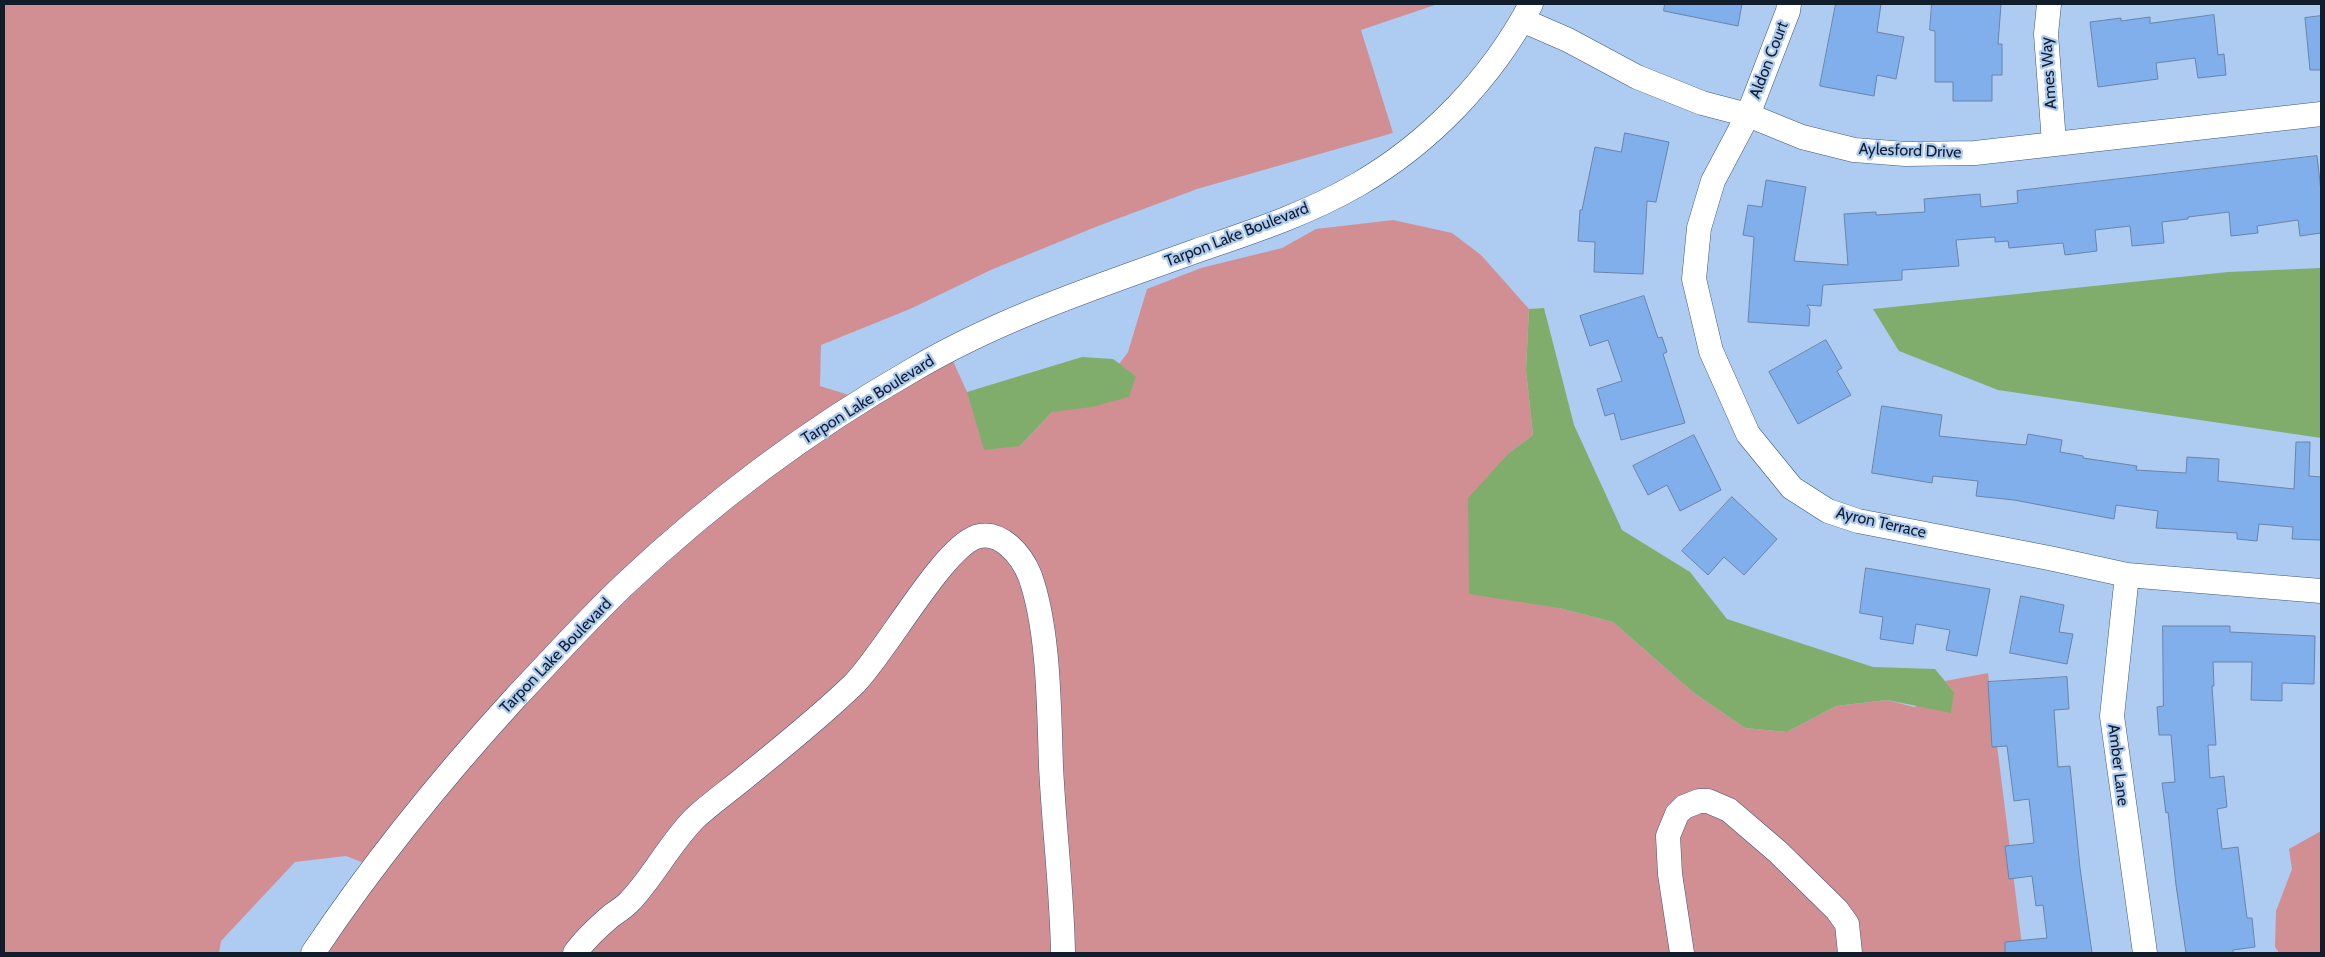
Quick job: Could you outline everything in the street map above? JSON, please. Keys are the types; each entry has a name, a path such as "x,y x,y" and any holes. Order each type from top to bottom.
{"street":[{"name":"Aldon Court","path":"1748,115 1789,4"},
{"name":"Ames Way","path":"2049,4 2046,34 2054,142"},
{"name":"Aylesford Drive","path":"1526,12 1568,40 1637,77 1702,103 1748,115 1802,137 1854,150 1905,154 1975,153 2054,142 2321,114"},
{"name":"Tarpon Lake Boulevard","path":"313,953 343,908 410,820 476,741 553,658 624,585 682,534 768,464 835,417 913,369 984,333 1046,305 1310,209 1356,185 1392,162 1448,115 1479,82 1526,12"},
{"name":"Ayron Terrace","path":"1748,115 1713,182 1699,228 1694,279 1711,351 1739,415 1748,434 1792,488 1828,510 1858,521 2127,575 2321,591"},
{"path":"575,953 586,937 628,904 679,835 697,816 785,745 855,682 884,648 944,564 965,542 985,535 994,537 1009,545 1022,560 1030,576 1037,604 1043,642 1050,722 1063,953"},
{"name":"Amber Lane","path":"2127,575 2112,716 2145,953"},
{"path":"1682,953 1670,874 1668,836 1677,814 1684,806 1699,801 1708,801 1730,810 1778,852 1837,910 1847,924 1850,953"}],"shaded area":[{"path":"4,4 1438,4 1361,30 1393,133 1197,189 1098,226 993,269 910,309 821,345 820,386 849,395 761,455 364,863 346,856 295,862 221,941 219,953 4,953"},
{"path":"1393,220 1452,233 1481,255 1529,309 1526,370 1533,435 1509,453 1559,608 1613,622 1694,693 1745,728 1787,732 1836,706 1887,700 1914,707 1954,692 1945,681 1988,673 2023,953 326,953 371,889 419,826 496,736 570,657 670,560 722,515 777,472 834,432 892,395 953,361 967,392 1020,446 1052,412 1136,376 1119,364 1128,352 1147,289 1201,268 1282,248 1316,229"},
{"path":"2321,268 2321,438 1998,390 1899,351 1873,309 2228,272"},
{"path":"1544,308 1574,425 1622,530 1690,572 1727,619 1873,667 1935,669 1954,692 1951,713 1887,700 1836,706 1787,732 1745,728 1694,693 1613,622 1559,608 1469,594 1468,498 1509,453 1533,435 1526,370 1529,309"},
{"path":"1082,357 1113,359 1136,376 1129,397 1092,407 1052,412 1020,446 984,450 967,392"},
{"path":"2321,831 2321,953 2279,953 2275,947 2276,911 2292,869 2289,849"}],"building":[{"path":"1665,4 1742,4 1738,26 1664,11"},
{"path":"1836,4 1881,4 1877,32 1904,37 1896,79 1877,75 1874,96 1820,86"},
{"path":"1932,4 2001,4 1998,44 2002,44 2002,75 1992,75 1992,101 1953,101 1953,82 1935,82 1935,31 1930,30"},
{"path":"2214,15 2218,55 2224,54 2226,75 2198,78 2195,58 2156,63 2158,79 2098,87 2090,22 2121,18 2121,21 2150,17 2150,23"},
{"path":"2321,16 2321,70 2310,70 2305,18"},
{"path":"1625,133 1669,142 1656,202 1647,201 1643,274 1594,272 1595,242 1578,241 1580,210 1582,210 1595,147 1621,152"},
{"path":"2317,156 2321,191 2321,233 2300,236 2298,220 2257,226 2258,233 2231,236 2229,212 2162,222 2164,243 2132,246 2130,226 2095,230 2097,251 2065,255 2063,243 2009,248 2008,241 1995,242 1995,237 1956,240 1959,266 1902,270 1902,280 1823,285 1821,306 1807,305 1810,310 1809,326 1748,322 1754,237 1743,235 1748,205 1762,207 1766,180 1806,187 1794,261 1848,265 1844,214 1876,212 1876,215 1925,212 1924,199 1980,194 1981,207 2018,203 2017,191"},
{"path":"1644,296 1658,338 1662,337 1667,352 1663,354 1685,423 1621,440 1614,413 1605,416 1597,389 1622,381 1608,340 1590,346 1580,316"},
{"path":"1826,340 1842,368 1837,371 1851,395 1798,424 1769,372"},
{"path":"1882,406 1942,415 1939,436 2026,445 2028,434 2062,440 2060,452 2083,456 2083,458 2137,466 2136,470 2186,473 2187,457 2219,459 2218,481 2294,489 2296,442 2310,442 2309,476 2321,477 2321,540 2292,539 2293,527 2259,524 2257,541 2237,539 2237,533 2156,528 2158,511 2116,505 2114,519 2014,500 1976,496 1978,481 1933,476 1932,483 1872,473"},
{"path":"1694,435 1721,490 1680,511 1667,485 1648,495 1633,466"},
{"path":"1732,497 1777,539 1744,575 1724,557 1708,575 1682,551"},
{"path":"1866,568 1990,589 1977,656 1946,650 1950,630 1916,624 1913,644 1880,639 1883,617 1860,613"},
{"path":"2021,596 2064,605 2059,632 2073,634 2067,664 2010,653"},
{"path":"2163,626 2230,626 2230,632 2315,636 2314,684 2282,683 2282,701 2251,700 2252,662 2213,662 2214,686 2212,686 2216,745 2208,745 2210,778 2224,776 2227,807 2217,809 2222,849 2238,847 2247,918 2252,918 2255,947 2233,950 2233,953 2186,953 2168,812 2166,813 2162,783 2175,782 2171,735 2159,735 2157,707 2163,706"},
{"path":"2067,677 2069,709 2054,710 2058,767 2070,766 2080,868 2092,953 2005,953 2005,942 2047,938 2043,905 2036,906 2032,876 2009,879 2005,846 2034,843 2029,799 2014,801 2007,746 1992,747 1988,682"}]}
